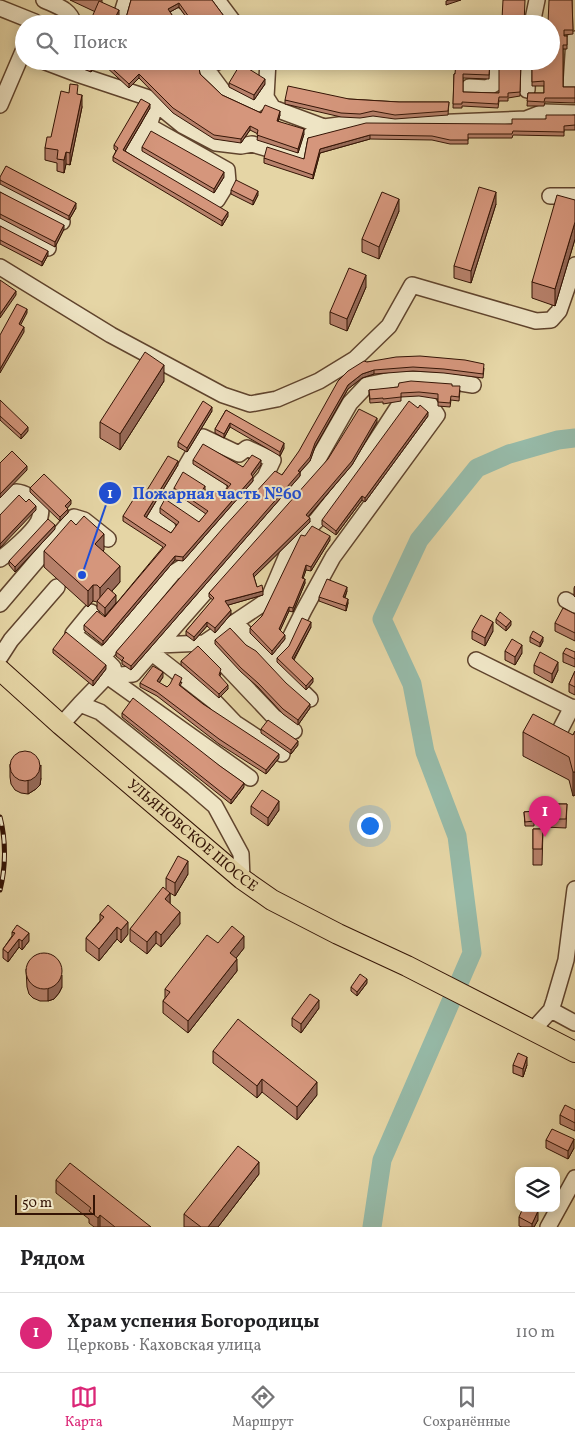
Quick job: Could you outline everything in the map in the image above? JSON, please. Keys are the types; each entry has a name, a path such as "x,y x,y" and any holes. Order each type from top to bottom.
{"main road":[{"name":"УЛЬЯНОВСКОЕ ШОССЕ","path":"0,670 61,725 242,880 272,900 338,934 407,966 575,1052"}],"street":[{"path":"38,15 45,0 68,12 70,15"},
{"path":"121,15 126,0"},
{"path":"217,0 228,15"},
{"path":"534,15 537,0"},
{"path":"0,8 16,15"},
{"path":"575,39 570,85 575,85"},
{"path":"0,105 15,70"},
{"path":"67,70 149,98 182,125 216,143 241,146 252,144 300,158 306,138 324,127 369,121 405,124 526,119 544,112 575,114"},
{"path":"207,70 225,94 254,106 266,97"},
{"path":"268,70 266,97 273,108 324,127"},
{"path":"469,87 487,88 494,84 495,70"},
{"path":"526,90 527,70"},
{"path":"149,126 227,170 228,182 217,200 133,152 149,126 156,103"},
{"path":"0,189 62,222"},
{"path":"550,196 575,196"},
{"path":"0,223 48,248"},
{"path":"1,268 111,335 223,395 250,404 277,399 311,385 355,358 389,326 412,285 536,321 551,320 560,311 575,265"},
{"path":"108,676 134,674 310,473 350,404 367,385 396,379 442,380 474,385"},
{"path":"156,649 204,644 268,600 290,548 317,520 359,468 398,407 414,400 429,403 437,415 333,557 284,650 271,661"},
{"path":"103,657 173,573 189,563 265,477 272,460 247,448 239,454 203,437 152,517 168,528"},
{"path":"185,468 220,490"},
{"path":"0,508 16,492 24,493 41,506 41,516 38,524 12,551 0,559"},
{"path":"167,494 199,518"},
{"path":"0,604 74,517 84,520 108,539"},
{"path":"0,657 11,640 57,588"},
{"path":"61,725 108,676 113,666 73,634 91,612"},
{"path":"234,622 310,699"},
{"path":"204,644 274,717 294,731"},
{"path":"156,649 236,723 282,754"},
{"path":"476,660 573,708 556,738"},
{"path":"108,676 250,778"},
{"path":"80,704 100,712 215,806 241,854 242,880"},
{"path":"532,1031 551,1010 566,960 575,889"},
{"path":"551,1010 575,1023"},
{"path":"548,1227 575,1178"}],"building":[{"path":"131,0 212,0 223,15 188,15 179,3 168,9 172,15 127,15"},
{"path":"503,0 525,0 524,15 502,15"},
{"path":"549,0 572,0 573,30 564,30 564,36 567,36 567,45 563,45 563,87 575,87 575,98 545,98 544,102 527,101 528,93 544,93 544,81 532,82 532,70 560,70 560,15 548,15"},
{"path":"99,1 119,10 116,15 93,15"},
{"path":"114,70 199,70 200,74 222,95 261,113 265,105 280,111 277,121 304,129 298,149 257,135 258,130 250,126 241,139 214,135 173,108 139,74 129,84"},
{"path":"237,70 251,70 265,79 254,95 229,83"},
{"path":"455,70 489,70 489,75 463,74 463,92 499,93 499,70 521,70 520,92 508,93 508,97 499,97 498,104 462,102 462,104 453,104"},
{"path":"70,84 78,85 77,94 82,95 70,153 66,152 64,160 57,159 58,150 45,148 47,137 51,137 61,91 69,93"},
{"path":"288,86 349,99 449,102 448,111 395,115 373,111 360,114 341,113 285,100"},
{"path":"141,99 150,104 123,150 228,212 222,221 113,157 118,148 114,145"},
{"path":"546,115 575,115 575,125 564,126 564,132 513,131 512,134 468,134 468,140 450,140 432,136 370,135 320,149 313,175 264,158 267,147 304,159 308,138 366,123 512,124 512,119 546,119"},
{"path":"151,131 224,172 214,189 142,147"},
{"path":"6,166 76,203 69,216 0,180"},
{"path":"236,180 258,191 253,201 231,190"},
{"path":"479,187 496,192 471,271 454,266"},
{"path":"0,192 64,225 55,242 0,214"},
{"path":"382,192 399,199 379,247 362,239"},
{"path":"557,195 575,200 575,222 555,289 532,282"},
{"path":"0,226 48,251 42,262 0,240"},
{"path":"349,268 366,275 347,319 330,312"},
{"path":"0,280 16,291 0,314"},
{"path":"17,304 27,309 19,324 24,327 0,369 0,335"},
{"path":"145,352 164,365 120,434 100,422"},
{"path":"420,356 465,360 484,364 483,374 413,367 374,370 362,374 348,385 315,443 310,457 298,471 300,472 131,666 122,660 124,658 116,652 223,528 275,471 282,475 299,451 338,381 348,371 364,361"},
{"path":"411,381 460,386 459,397 451,396 450,403 438,402 438,394 419,392 401,393 401,397 370,399 369,390 398,387 399,383"},
{"path":"0,400 28,427 21,435 0,416"},
{"path":"203,401 212,407 187,448 178,442"},
{"path":"409,401 418,408 420,405 428,412 365,498 362,496 336,531 322,520"},
{"path":"359,409 377,418 352,461 306,515 310,518 253,574 257,587 262,585 263,591 225,601 231,610 215,628 207,622 194,637 186,631 214,598 209,593 328,459"},
{"path":"226,410 284,443 280,452 230,423 224,434 215,429"},
{"path":"203,444 243,467 252,455 261,460 251,474 253,477 183,557 175,556 103,641 84,625 97,611 105,617 166,545 123,516 138,492 144,495 168,456 178,461 144,516 171,533 179,522 160,508 165,499 199,522 208,511 174,488 183,472 205,486 200,494 207,498 213,491 221,496 231,484 193,460"},
{"path":"12,451 27,466 0,494 0,463"},
{"path":"44,474 71,500 65,506 68,509 60,517 30,488"},
{"path":"19,495 26,502 29,499 36,506 0,544 0,515"},
{"path":"84,516 104,534 95,544 120,566 100,588 97,585 93,585 88,591 44,551 71,520 76,525"},
{"path":"48,519 55,525 15,567 9,561"},
{"path":"312,526 330,536 311,567 306,565 302,578 305,579 293,608 289,607 279,629 285,635 272,651 250,628 262,616 301,535 305,536"},
{"path":"327,579 347,587 343,597 348,599 346,606 319,597"},
{"path":"108,588 116,595 105,608 97,601"},
{"path":"563,608 575,614 575,633 555,623"},
{"path":"500,612 511,621 506,627 496,619"},
{"path":"481,615 493,622 485,638 472,631"},
{"path":"302,618 311,622 292,658 313,678 306,686 277,658 289,646"},
{"path":"230,628 310,704 298,720 283,709 215,640"},
{"path":"533,631 543,637 540,643 530,637"},
{"path":"66,632 106,665 93,681 53,649"},
{"path":"512,639 522,645 515,657 505,651"},
{"path":"198,646 221,669 219,675 228,685 219,694 181,661"},
{"path":"566,648 575,652 575,659 563,653"},
{"path":"540,652 558,662 552,674 534,665"},
{"path":"153,666 163,672 157,681 167,687 175,674 182,678 179,685 203,704 279,754 266,770 219,739 157,692 140,683"},
{"path":"575,671 575,687 569,684"},
{"path":"133,698 244,783 231,800 122,713"},
{"path":"533,714 573,735 575,731 575,772 573,772 569,757 523,732"},
{"path":"268,720 298,741 291,750 261,729"},
{"path":"25,751 36,755 40,766 36,777 25,781 14,777 10,766 14,755"},
{"path":"262,790 279,801 268,818 251,806"},
{"path":"545,804 567,804 566,819 544,819"},
{"path":"534,811 534,821 525,822 524,812"},
{"path":"533,829 543,829 542,849 533,849"},
{"path":"178,856 188,861 175,883 166,878"},
{"path":"163,887 170,893 165,899 180,912 161,935 156,931 147,942 130,929"},
{"path":"108,905 128,922 121,930 117,927 99,949 86,938 104,917 100,914"},
{"path":"17,925 29,933 22,941 19,939 8,953 3,949 15,933 12,932"},
{"path":"232,926 244,936 230,953 237,959 188,1021 163,1001 170,992 165,989 207,935 218,943"},
{"path":"44,953 56,959 62,971 56,983 44,989 32,983 26,971 32,959"},
{"path":"360,974 367,979 357,992 351,987"},
{"path":"310,994 319,1000 301,1024 292,1018"},
{"path":"238,1019 317,1082 297,1107 262,1079 257,1086 213,1051"},
{"path":"518,1053 527,1057 523,1069 513,1065"},
{"path":"565,1105 575,1110 575,1123 560,1115"},
{"path":"552,1129 574,1139 568,1151 546,1140"},
{"path":"238,1146 259,1162 208,1227 201,1227 184,1214"},
{"path":"70,1163 151,1227 115,1227 100,1215 98,1218 89,1211 91,1208 56,1180"},
{"path":"521,1212 538,1212 532,1224 519,1217"}],"waterway":[{"path":"372,1227 382,1160 472,953 457,836 425,752 412,684 382,619 419,540 477,468 509,454 558,440 575,438"}],"railway":[{"path":"0,817 4,854 0,890"}],"place":[{"name":"Пожарная часть №60","path":"82,575"},
{"name":"Храм успения Богородицы","path":"545,837"}]}
